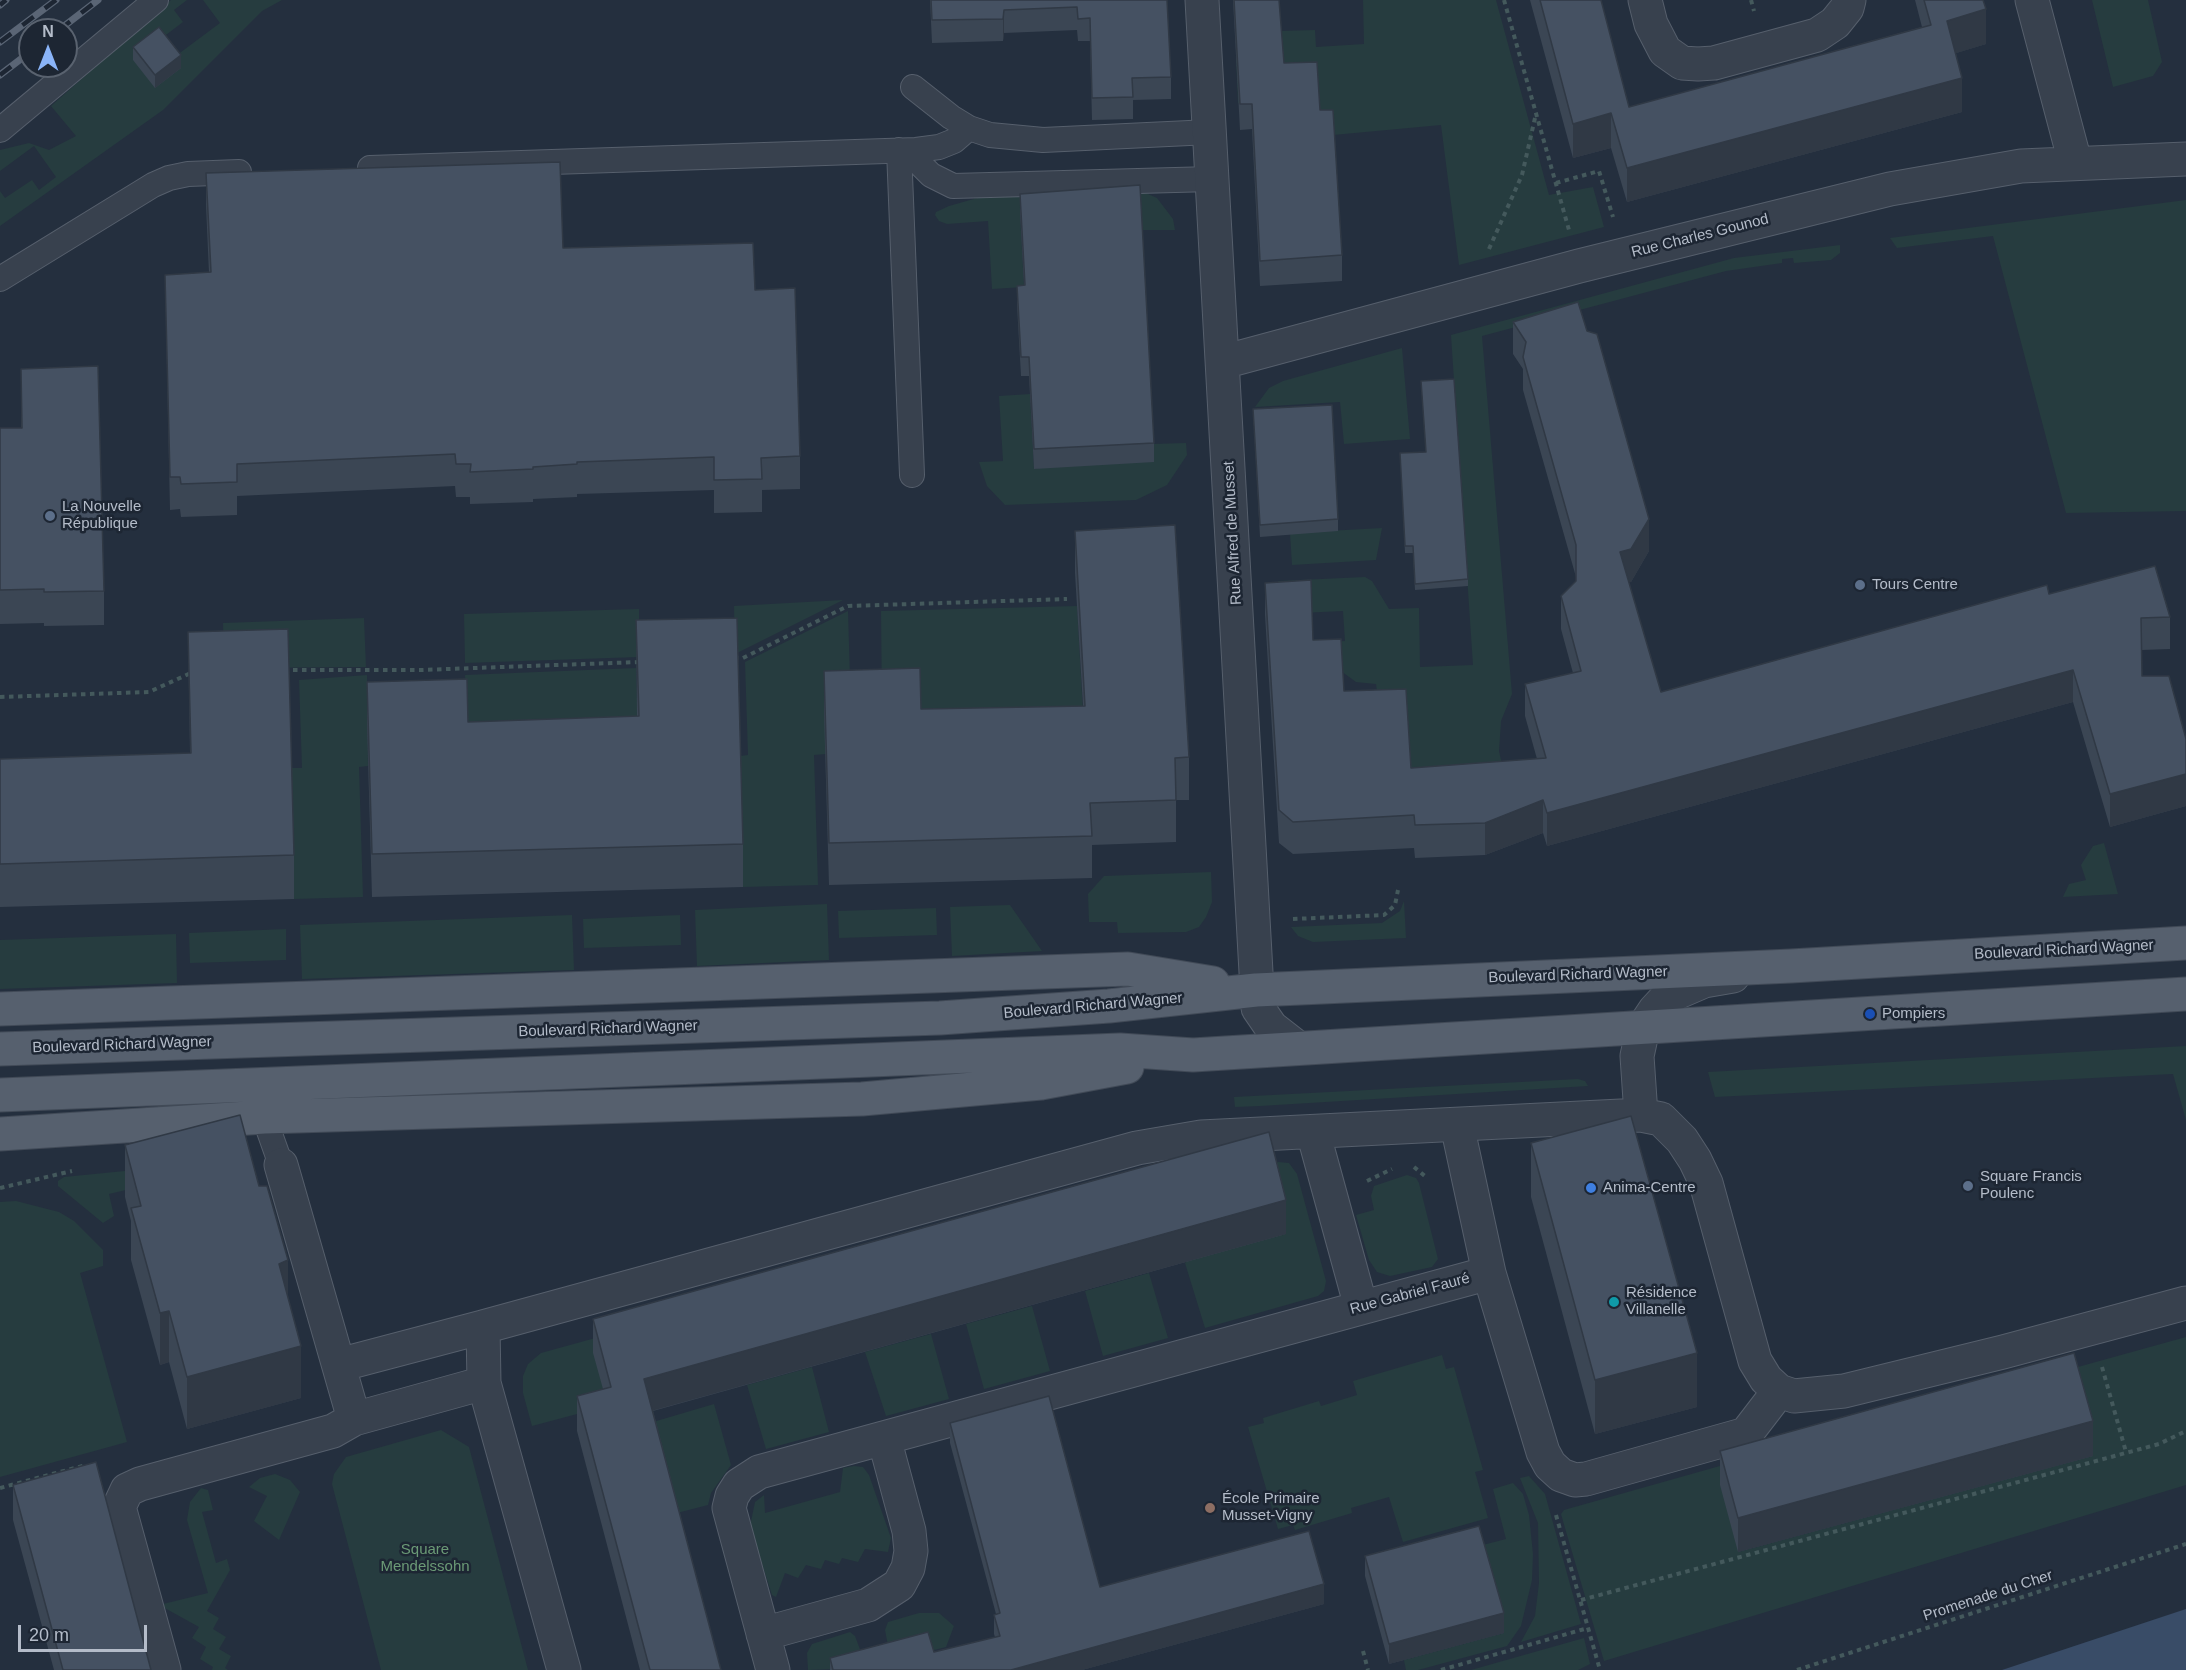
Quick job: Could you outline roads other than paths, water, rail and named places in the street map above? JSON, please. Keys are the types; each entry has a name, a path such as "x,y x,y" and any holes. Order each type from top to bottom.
{"main road":[{"name":"Boulevard Richard Wagner","path":"0,1049 940,1018 1109,1006 1256,990 1791,966 2186,943"},
{"path":"0,1009 1117,969 1256,990"},
{"path":"0,1134 264,1117 862,1099 1041,1083 1193,1055 2186,994"},
{"path":"0,1095 1120,1050 1193,1055"}],"street":[{"name":"Rue Alfred de Musset","path":"1202,0 1256,990 1258,1008 1263,1018 1298,1048"},
{"path":"1645,0 1651,24 1665,51 1682,63 1698,64 1714,63 1817,35 1835,22 1847,8 1849,0"},
{"path":"2032,0 2075,162"},
{"name":"Rue Charles Gounod","path":"1223,362 1579,266 1890,189 2010,168 2075,162 2186,159"},
{"path":"1641,1115 1637,1056 1643,1028 1667,997 1704,981 1791,966"},
{"path":"339,1365 1137,1148 1201,1137 1641,1115 1661,1119 1672,1127 1695,1160 1706,1184 1755,1361 1766,1379 1779,1391 1794,1395 1844,1391 2186,1303"},
{"path":"1457,1125 1489,1273"},
{"path":"1313,1132 1361,1307"},
{"path":"281,1166 354,1419"},
{"name":"Rue Gabriel Fauré","path":"773,1670 731,1519 732,1496 739,1485 759,1472 1489,1273 1543,1452 1550,1465 1562,1475 1575,1480 1586,1479 1746,1434 1779,1391"},
{"path":"483,1326 484,1383 564,1670"},
{"path":"165,1670 120,1507 127,1490 140,1484 333,1431 354,1419 484,1383"},
{"path":"763,1634 868,1605 899,1585 908,1568 911,1551 909,1531 884,1438"}],"lane":[{"path":"0,130 156,0"},
{"path":"914,87 937,107 969,128 990,135 1043,140 1210,132"},
{"path":"350,169 908,150 939,147 954,141 969,128"},
{"path":"908,150 931,175 953,186 1212,179"},
{"path":"908,150 912,475"},
{"path":"0,279 169,178 188,174 256,172"},
{"path":"264,1117 281,1166"}],"water":[{"path":"2186,1609 2186,1670 2002,1670"}],"railway":[{"path":"0,5 6,0"},
{"path":"0,42 56,0"},
{"path":"75,18 98,0"},
{"path":"0,75 18,61"}],"place":[{"name":"La Nouvelle République","path":"50,516"},
{"name":"Tours Centre","path":"1860,585"},
{"name":"Pompiers","path":"1870,1014"},
{"name":"Square Francis Poulenc","path":"1968,1186"},
{"name":"Anima-Centre","path":"1591,1188"},
{"name":"Résidence Villanelle","path":"1614,1302"},
{"name":"École Primaire Musset-Vigny","path":"1210,1508"}],"park label":[{"name":"Square Mendelssohn","path":"425,1558"}]}
